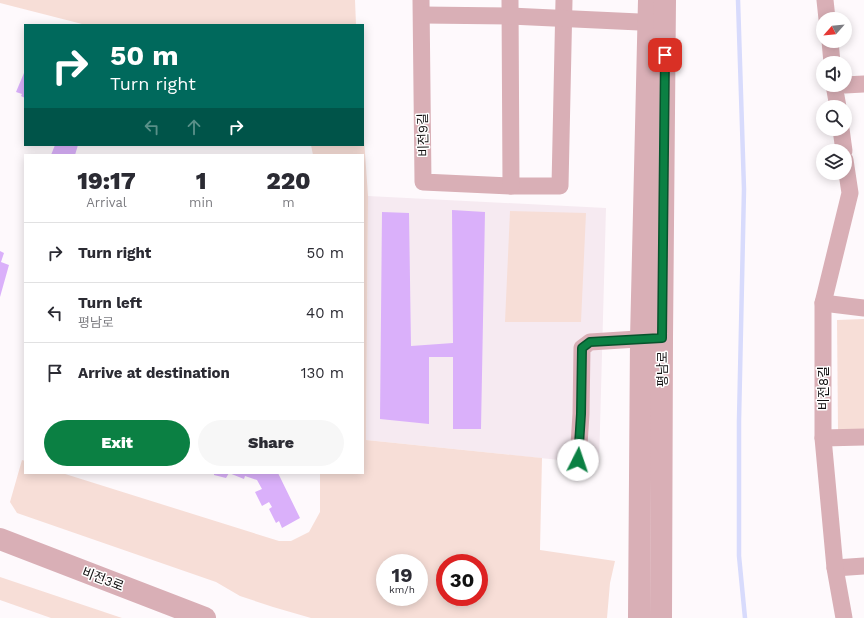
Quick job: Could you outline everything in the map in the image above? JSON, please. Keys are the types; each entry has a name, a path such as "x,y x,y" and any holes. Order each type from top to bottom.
{"street":[{"name":"비전9길","path":"422,8 423,182 511,186 560,186 564,0"},
{"path":"422,8 510,8 564,19 657,23 649,0"},
{"name":"평남로","path":"660,618 651,338 657,23 665,0"},
{"path":"825,0 826,12"},
{"path":"510,8 511,186"},
{"path":"852,85 864,84"},
{"name":"비전8길","path":"844,618 835,568 822,438 823,303 850,193 848,180"},
{"path":"823,303 864,308"},
{"path":"578,460 581,414 582,348 590,342 651,338 639,618"},
{"path":"822,438 864,437"},
{"name":"비전3로","path":"0,539 205,618"},
{"path":"835,568 864,566"}],"shaded area":[{"path":"0,0 355,0 356,24 82,24 0,3"},
{"path":"364,138 368,196 366,440 542,458 540,550 615,561 610,583 607,618 311,618 240,596 216,582 17,513 10,502 22,460 24,461 24,474 65,474 279,541 291,541 309,532 320,512 320,474 364,474 364,154 313,154 311,146 364,146"},
{"path":"368,196 606,208 599,464 366,440"},
{"path":"510,211 586,213 581,322 505,322"},
{"path":"864,319 864,429 838,430 837,320"},
{"path":"0,577 122,618 51,618 0,600"}],"building":[{"path":"24,73 24,98 21,96 22,94 16,92"},
{"path":"55,146 78,146 75,154 51,154"},
{"path":"452,210 485,212 481,429 453,429 453,357 429,357 429,424 380,419 382,212 409,213 411,346 453,343"},
{"path":"0,251 4,253 1,262 9,265 0,297"},
{"path":"214,474 228,474 226,478"},
{"path":"232,474 278,474 300,518 282,528 279,521 276,523 269,509 272,507 269,502 262,506 255,492 262,489 257,480 245,476 244,479"}],"waterway":[{"path":"738,0 744,189 739,421 739,556 745,618"}],"route":[{"path":"578,460 581,414 582,348 590,342 662,338 665,55"}]}
